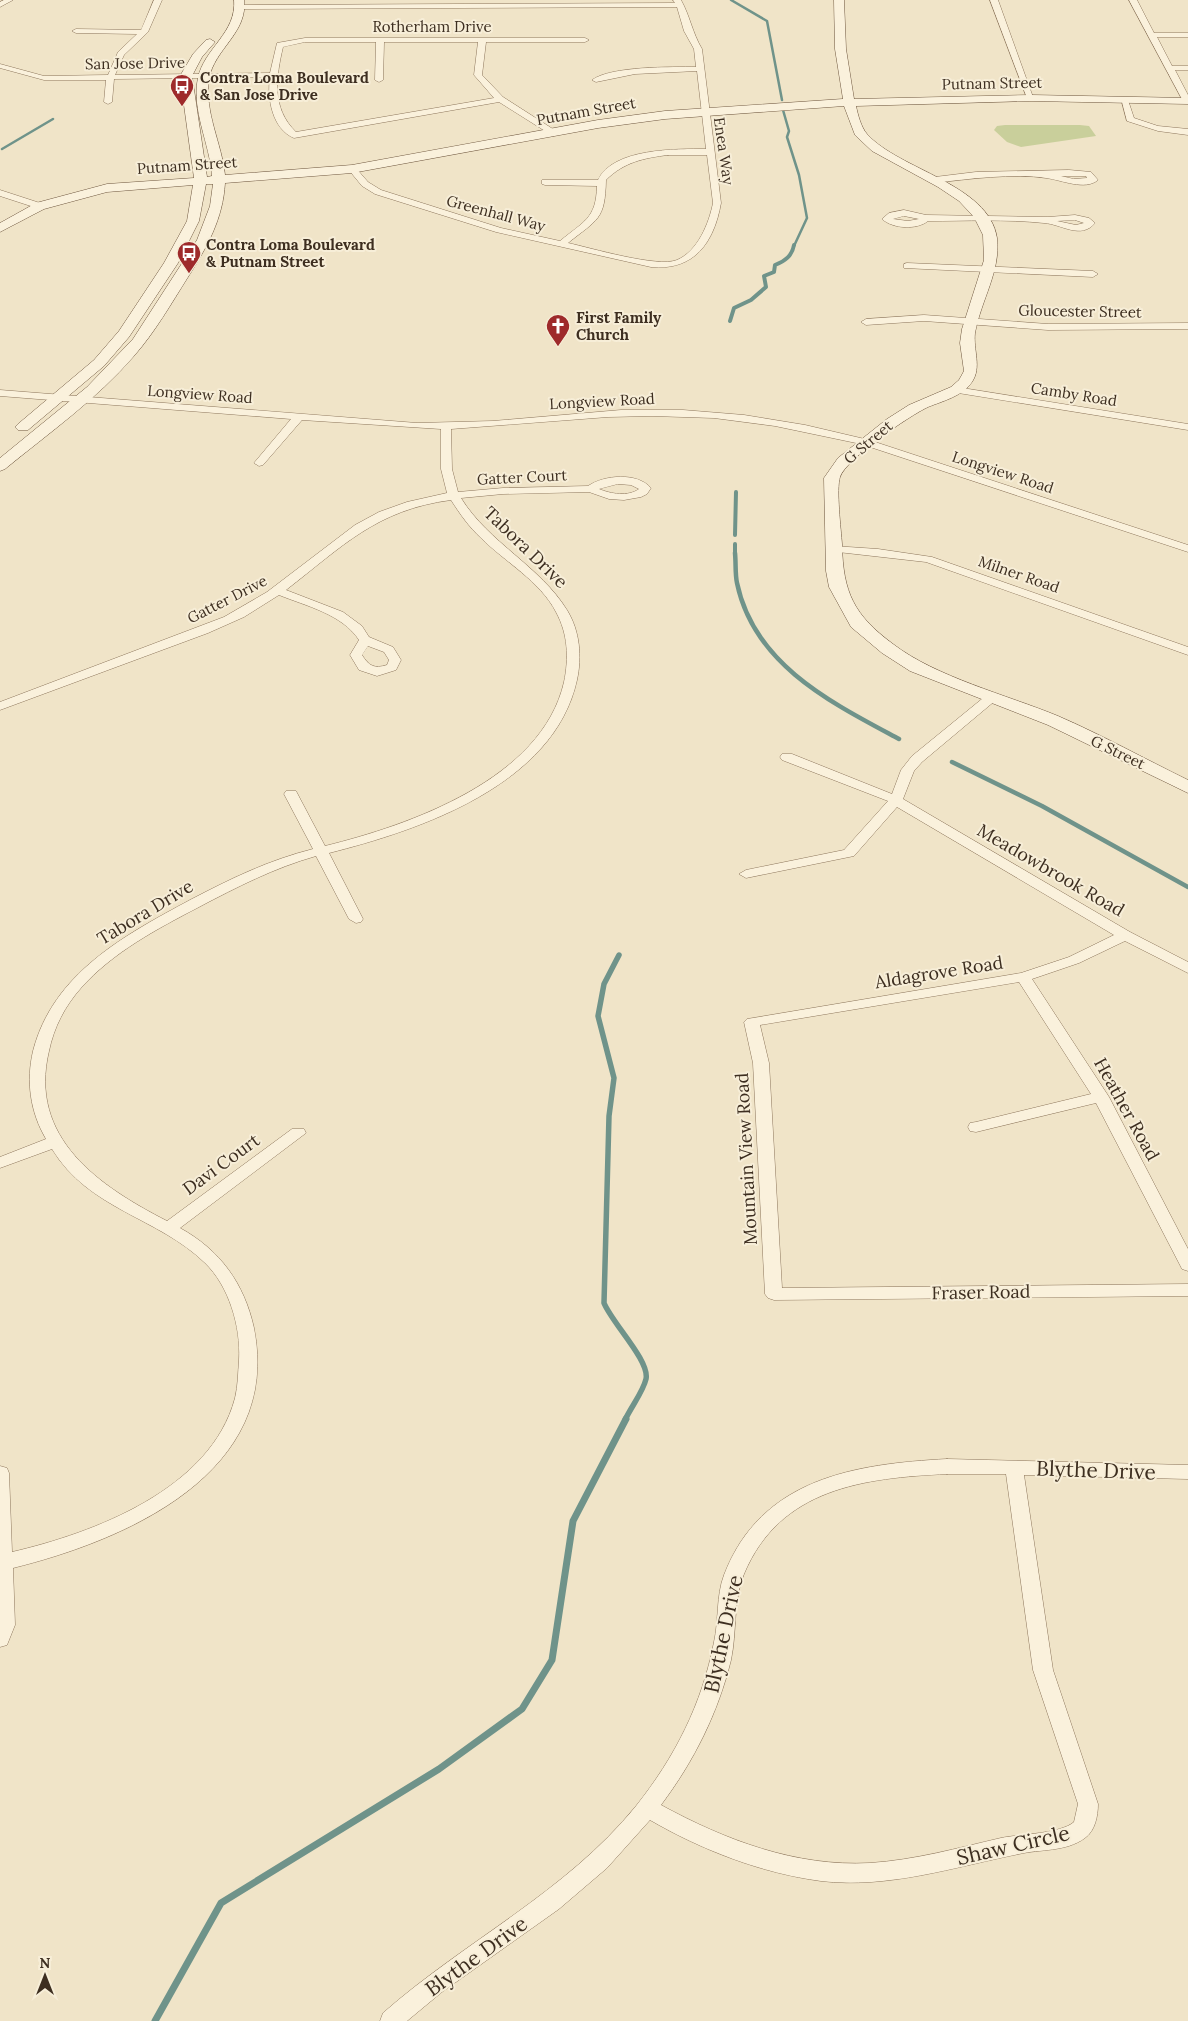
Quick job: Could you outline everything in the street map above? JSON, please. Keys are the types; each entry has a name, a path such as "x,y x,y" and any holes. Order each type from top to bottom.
{"street":[{"path":"0,5 9,0"},
{"path":"108,102 110,78 122,54 144,32 158,0"},
{"name":"G Street","path":"839,0 848,102 857,130 869,143 935,180 964,200 980,218 991,243 992,255 971,321 967,344 971,371 965,382 956,390 907,412 865,442 843,461 832,478 837,587 857,623 873,638 916,667 1054,721 1188,787"},
{"path":"994,0 1031,98"},
{"path":"1133,0 1188,101"},
{"path":"0,448 103,359 124,334 172,263 194,221 200,180 186,76 197,56 221,30 227,19 228,7 240,4 679,2"},
{"name":"Enea Way","path":"644,262 664,265 683,261 708,231 714,219 716,203 698,49 688,31 679,2"},
{"path":"0,466 121,362 170,295 209,233 219,179 202,93 203,75 214,53 237,24 240,4"},
{"path":"76,31 144,32"},
{"path":"1153,35 1188,34"},
{"name":"Rotherham Drive","path":"273,75 280,45 305,40 586,40"},
{"path":"379,80 380,40"},
{"path":"482,40 478,75 500,99 553,132"},
{"name":"San Jose Drive","path":"0,66 44,78 273,75"},
{"path":"1170,68 1188,68"},
{"path":"596,80 611,75 643,71 701,69"},
{"path":"273,75 274,105 285,128 294,135 500,99"},
{"name":"Putnam Street","path":"0,228 40,206 107,188 352,169 628,119 704,111 848,102 1031,98 1188,101"},
{"path":"1124,100 1130,119 1173,132 1188,132"},
{"path":"1153,127 1188,127"},
{"path":"560,245 595,217 601,204 601,183 610,170 637,158 670,153 711,152"},
{"name":"Greenhall Way","path":"352,169 369,188 385,195 499,230 560,245 644,262"},
{"path":"935,180 976,175 1046,175"},
{"path":"545,182 601,183"},
{"path":"0,194 40,206"},
{"path":"926,218 1048,220"},
{"path":"907,266 1092,274"},
{"name":"Gloucester Street","path":"866,322 906,318 1048,327 1188,326"},
{"name":"Camby Road","path":"956,390 1188,427"},
{"name":"Longview Road","path":"0,393 383,424 446,426 518,422 594,414 690,413 786,424 865,442 1188,548"},
{"path":"259,463 299,417"},
{"name":"Tabora Drive","path":"1,1563 85,1540 116,1528 145,1512 193,1477 226,1437 237,1418 248,1383 249,1365 246,1330 230,1284 211,1259 168,1228 124,1206 97,1188 72,1166 53,1142 47,1129 38,1097 38,1063 41,1046 56,1012 79,980 112,950 155,924 266,868 374,837 419,821 457,804 487,786 536,745 558,716 566,698 574,669 575,656 569,628 564,616 548,592 470,520 454,497 446,464 446,426"},
{"name":"Gatter Court","path":"454,497 508,492 592,489"},
{"name":"Gatter Drive","path":"0,706 206,630 240,614 279,591 367,522 401,507 454,497"},
{"name":"Milner Road","path":"834,549 878,552 928,559 1188,651"},
{"path":"279,591 339,615 358,629 366,640"},
{"path":"746,874 849,853 896,800 908,770 917,759 992,697"},
{"name":"Meadowbrook Road","path":"787,757 896,800 1125,935 1188,968"},
{"path":"291,794 356,919"},
{"name":"Aldagrove Road","path":"752,1022 1023,977 1074,960 1125,935"},
{"name":"Heather Road","path":"1023,977 1101,1097 1188,1264"},
{"name":"Mountain View Road","path":"752,1022 761,1063 774,1294"},
{"path":"976,1127 1101,1097"},
{"name":"Davi Court","path":"168,1228 298,1133"},
{"path":"0,1163 53,1142"},
{"name":"Fraser Road","path":"774,1294 1188,1290"},
{"name":"Blythe Drive","path":"391,2021 428,1990 575,1883 623,1837 647,1808 676,1767 699,1725 711,1696 719,1665 734,1574 750,1543 775,1515 803,1495 822,1486 872,1471 925,1467 1188,1472"},
{"name":"Shaw Circle","path":"647,1808 676,1825 746,1855 822,1871 858,1873 892,1871 1007,1846 1059,1838 1077,1832 1084,1824 1088,1815 1088,1804 1043,1670 1014,1468"},
{"path":"0,1473 1,1563 5,1625 0,1639"}],"green space":[{"path":"997,126 1089,126 1096,136 1021,147 1007,142 994,130"}],"waterway":[{"path":"731,0 767,21 782,100"},
{"path":"783,110 789,131 787,137 799,175 807,218 794,246"},
{"path":"2,149 53,119"},
{"path":"730,321 734,308 751,300 766,287 764,276 774,272 775,265 788,258 794,245"},
{"path":"735,535 736,492"},
{"path":"735,544 735,553"},
{"path":"735,553 737,583 746,612 760,637 778,659 799,678 823,695 899,739"},
{"path":"952,762 1042,806 1188,887"},
{"path":"619,955 604,984 598,1016 614,1078 609,1116 604,1303 614,1321 637,1352 646,1371 646,1379 640,1394 625,1420"},
{"path":"155,2021 221,1903 439,1769 522,1709 552,1660 573,1521 626,1419"}],"place":[{"name":"Contra Loma Boulevard & San Jose Drive","path":"182,107"},
{"name":"Contra Loma Boulevard & Putnam Street","path":"189,274"},
{"name":"First Family Church","path":"558,347"}]}
